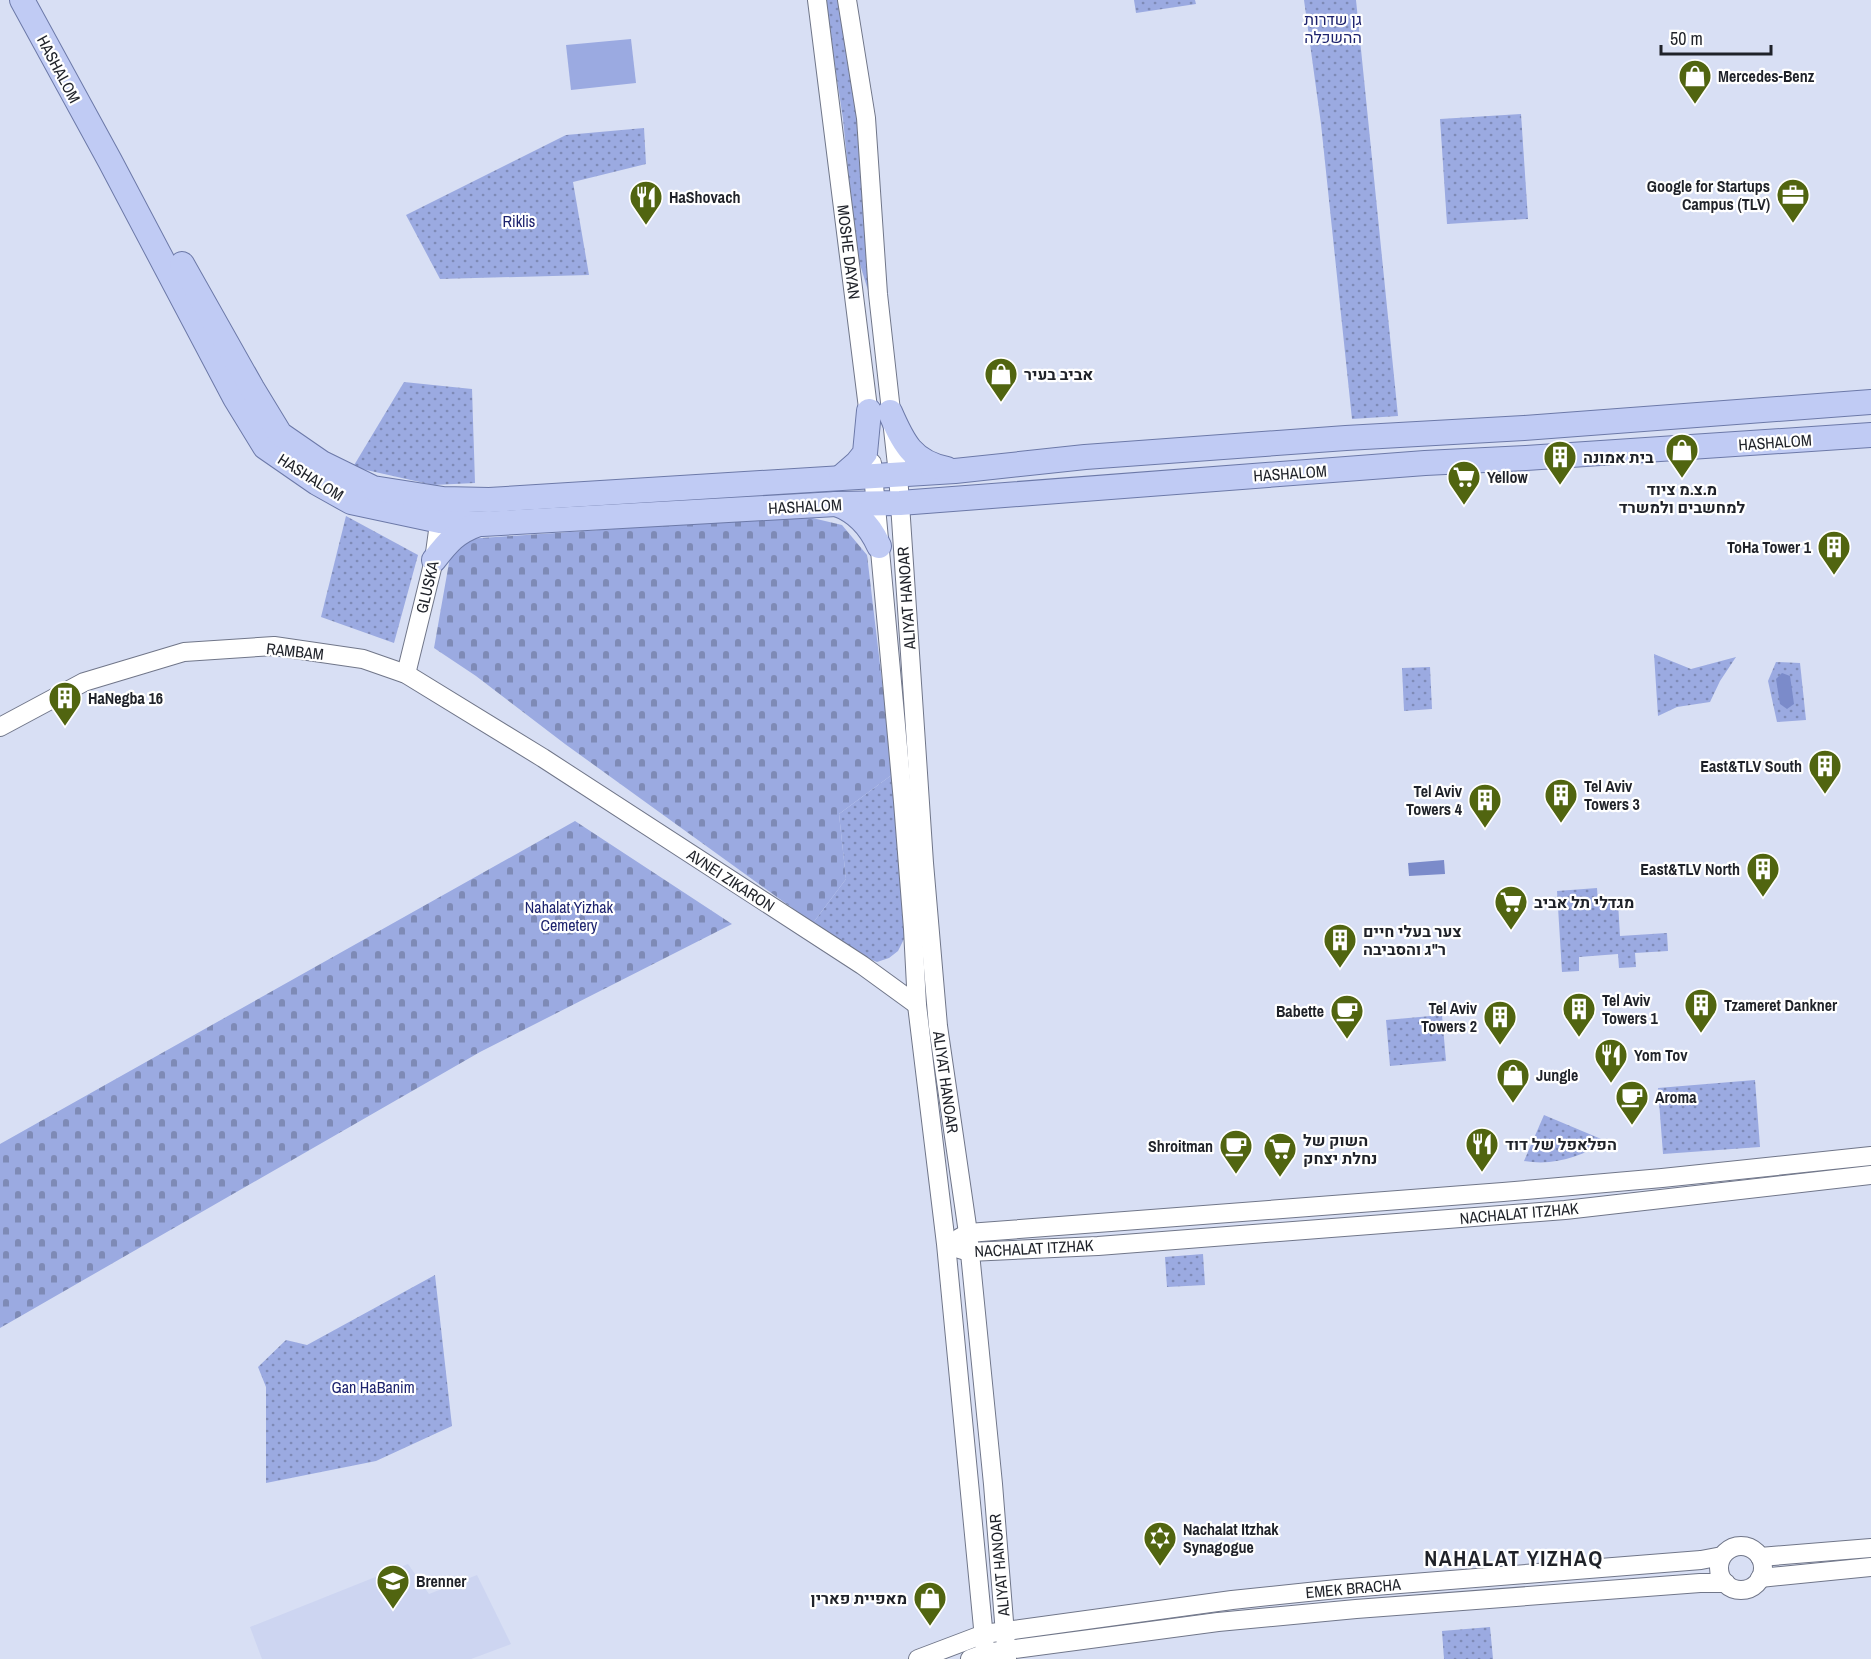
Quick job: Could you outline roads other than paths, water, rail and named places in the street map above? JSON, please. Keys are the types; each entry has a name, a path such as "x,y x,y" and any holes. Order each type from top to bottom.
{"main road":[{"name":"HASHALOM","path":"22,0 235,398 265,447 316,483 351,502 441,510 500,500 955,471 1085,457 1871,402"},
{"name":"HASHALOM","path":"40,0 186,270 280,434 322,463 373,488 482,524 836,504 900,503 1425,463 1871,435"},
{"path":"879,411 915,455 932,465 955,471"},
{"path":"841,477 865,453 879,411"},
{"path":"836,504 862,519 879,546"},
{"path":"434,560 454,536 464,529 482,524"}],"street":[{"name":"MOSHE DAYAN","path":"817,0 879,411 898,474 900,503"},
{"name":"MOSHE DAYAN","path":"846,0 866,118 878,294 879,411 872,475 876,504"},
{"name":"ALIYAT HANOAR","path":"900,503 924,863 937,1016 968,1233 1007,1654"},
{"name":"ALIYAT HANOAR","path":"876,504 903,802 917,1005 946,1244 984,1634 981,1657"},
{"name":"GLUSKA","path":"406,674 434,560 441,510"},
{"name":"RAMBAM","path":"0,727 84,682 184,652 274,646 363,659 406,674 543,758"},
{"name":"AVNEI ZIKARON","path":"543,758 862,965 917,1005"},
{"name":"NACHALAT ITZHAK","path":"946,1244 968,1233 1492,1193 1871,1156"},
{"name":"NACHALAT ITZHAK","path":"946,1244 969,1252 1098,1246 1566,1210 1871,1175"},
{"path":"1741,1546 1755,1551 1760,1557 1762,1571 1760,1578 1756,1583 1743,1589 1731,1587 1719,1570 1719,1563 1727,1550 1741,1546"},
{"path":"1760,1557 1871,1548"},
{"name":"EMEK BRACHA","path":"918,1659 984,1634 1232,1600 1325,1590 1701,1560 1722,1556"},
{"path":"1760,1578 1871,1567"},
{"name":"EMEK BRACHA","path":"981,1657 1252,1619 1550,1594 1726,1583"}],"place":[{"name":"Mercedes-Benz","path":"1695,105"},
{"name":"Google for Startups Campus (TLV)","path":"1793,224"},
{"name":"HaShovach","path":"646,226"},
{"name":"אביב בעיר","path":"1001,403"},
{"name":"מ.צ.מ ציוד למחשבים ולמשרד","path":"1682,479"},
{"name":"בית אמונה","path":"1560,486"},
{"name":"Yellow","path":"1464,506"},
{"name":"ToHa Tower 1","path":"1834,576"},
{"name":"HaNegba 16","path":"65,727"},
{"name":"East&TLV South","path":"1825,795"},
{"name":"Tel Aviv Towers 3","path":"1561,824"},
{"name":"Tel Aviv Towers 4","path":"1485,829"},
{"name":"East&TLV North","path":"1763,898"},
{"name":"מגדלי תל אביב","path":"1511,931"},
{"name":"צער בעלי חיים ר\"ג והסביבה","path":"1340,969"},
{"name":"Tzameret Dankner","path":"1701,1034"},
{"name":"Tel Aviv Towers 1","path":"1579,1038"},
{"name":"Babette","path":"1347,1040"},
{"name":"Tel Aviv Towers 2","path":"1500,1046"},
{"name":"Yom Tov","path":"1611,1084"},
{"name":"Jungle","path":"1513,1104"},
{"name":"Aroma","path":"1632,1126"},
{"name":"הפלאפל של דוד","path":"1482,1173"},
{"name":"Shroitman","path":"1236,1175"},
{"name":"השוק של נחלת יצחק","path":"1280,1178"},
{"name":"Nachalat Itzhak Synagogue","path":"1160,1567"},
{"name":"Brenner","path":"393,1610"},
{"name":"מאפיית פארין","path":"930,1627"}],"district":[{"name":"NAHALAT YIZHAQ","path":"1514,1558"}],"park label":[{"name":"גן שדרות ההשכלה","path":"1333,28"},
{"name":"Riklis","path":"519,221"},
{"name":"Nahalat Yizhak Cemetery","path":"569,916"},
{"name":"Gan HaBanim","path":"373,1387"}]}
